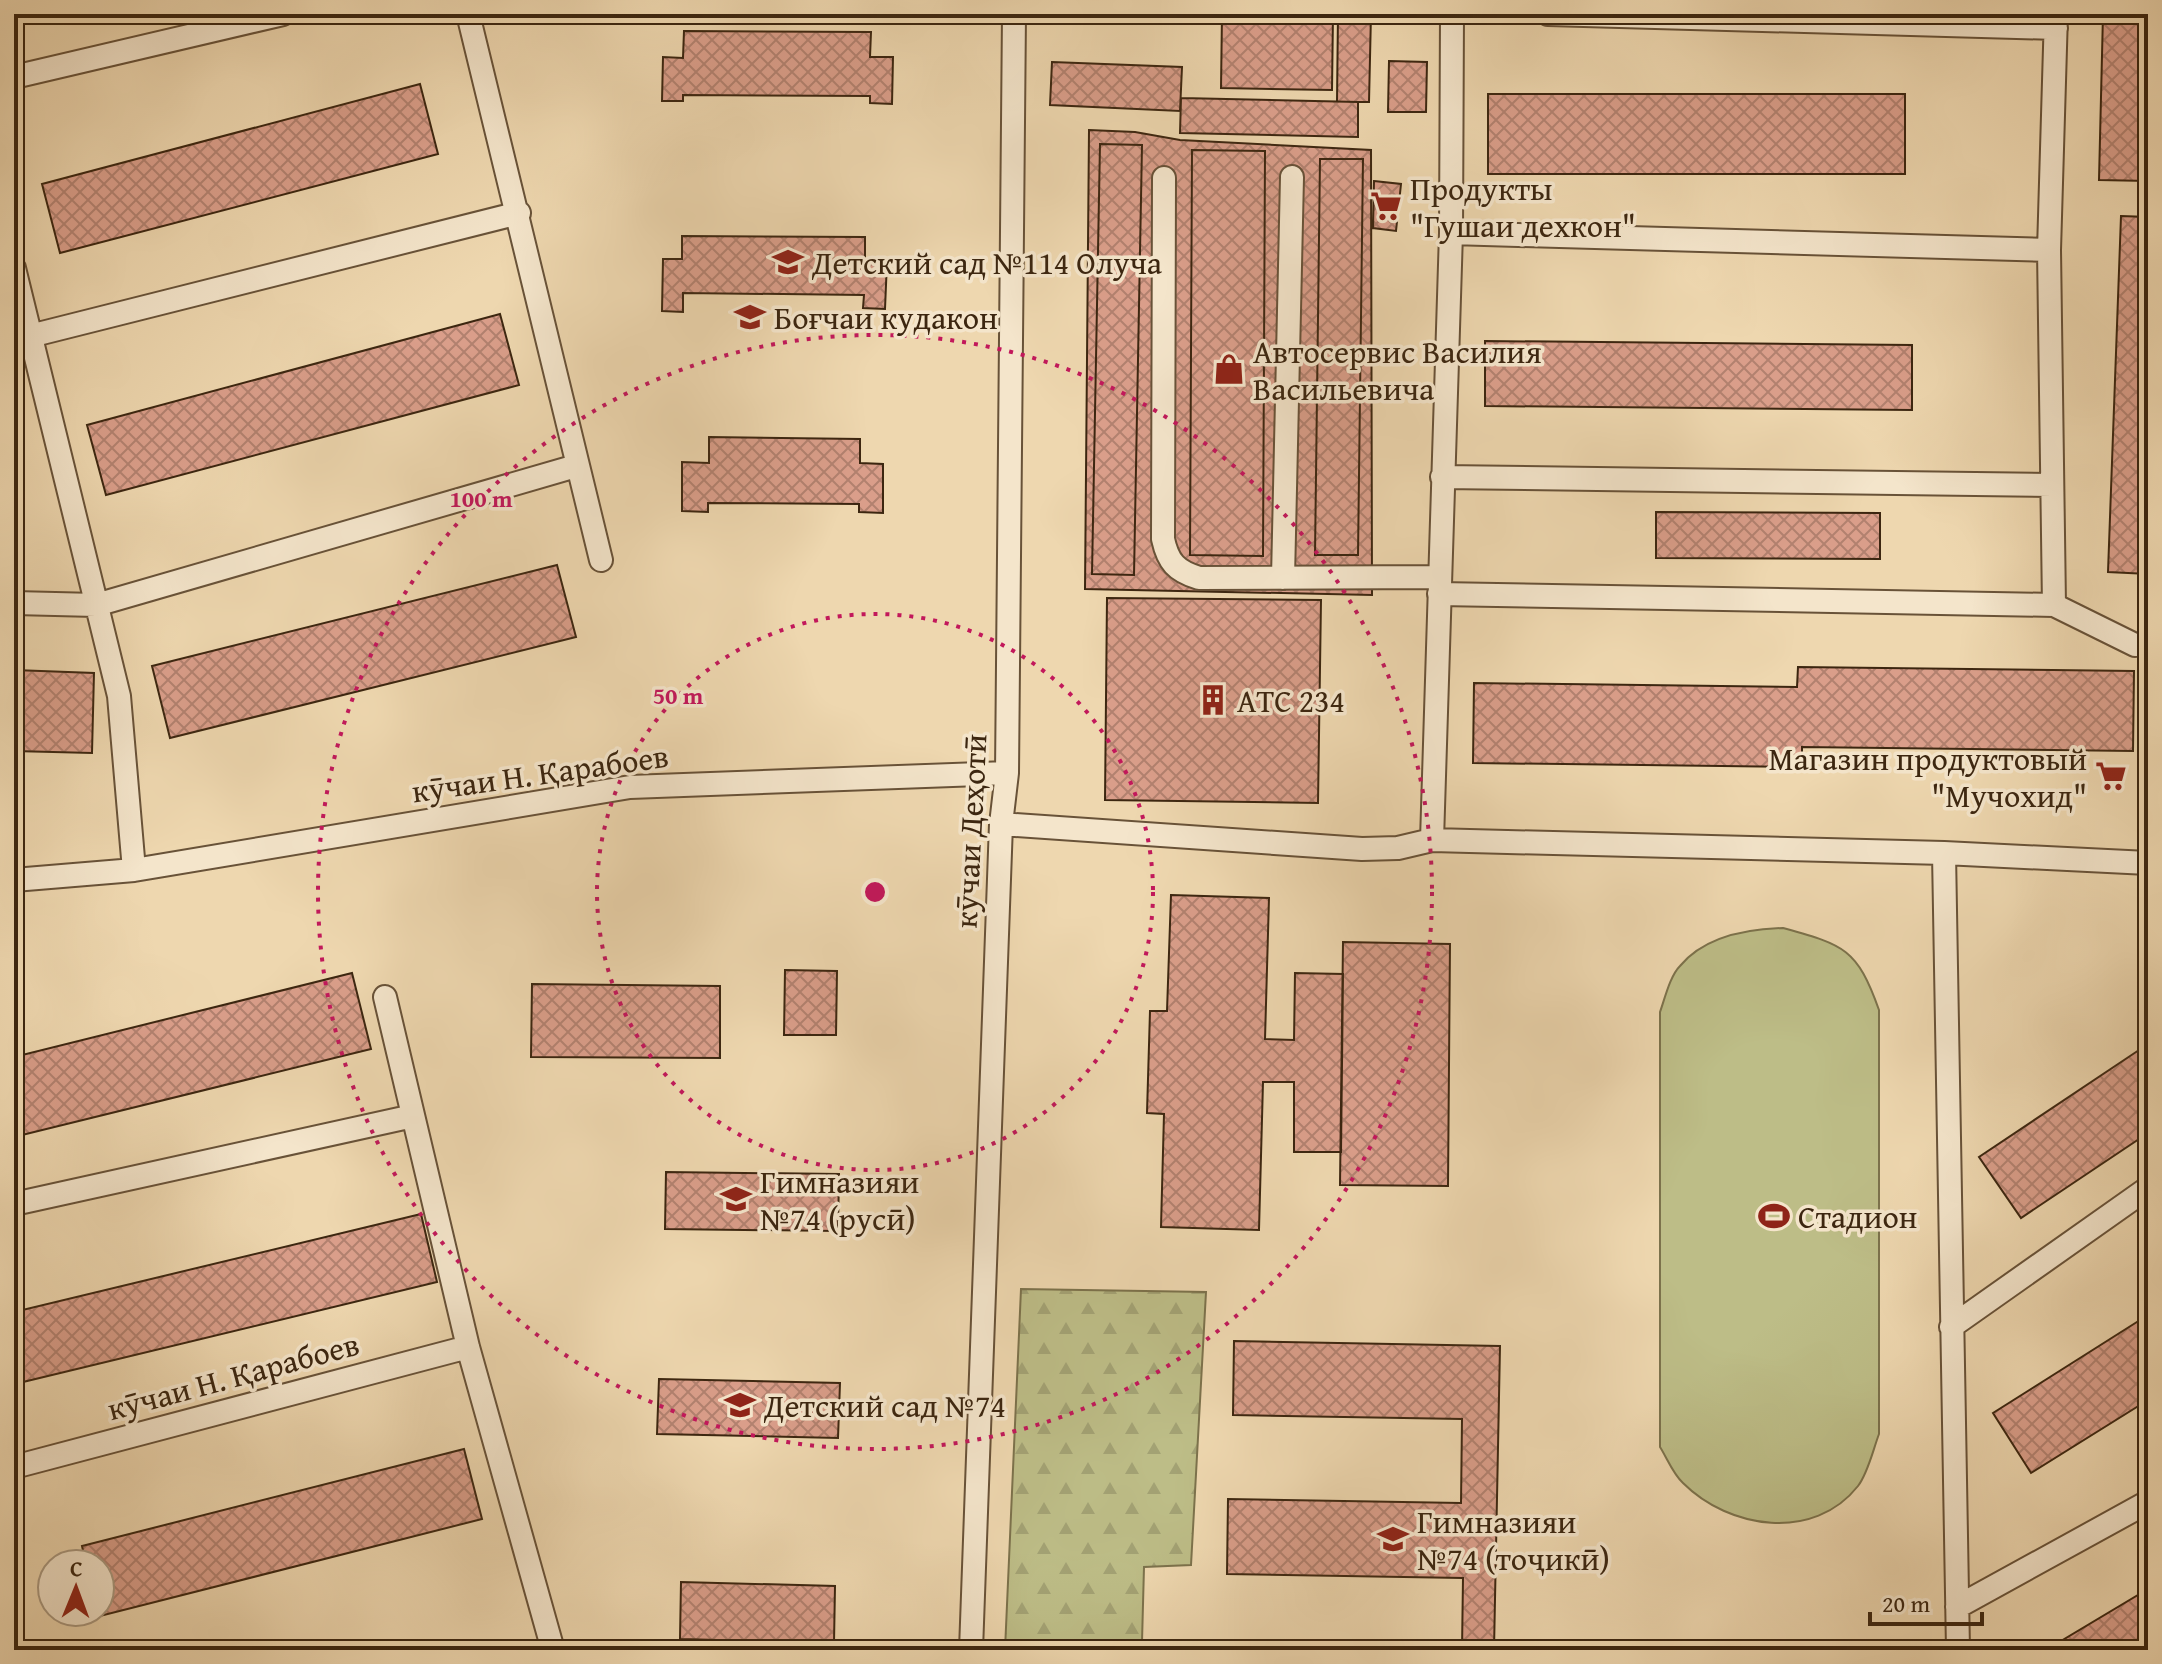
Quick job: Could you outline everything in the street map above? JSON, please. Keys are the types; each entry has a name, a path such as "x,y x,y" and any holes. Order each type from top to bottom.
{"lane":[{"path":"14,77 283,14"},
{"path":"468,14 519,213 576,466 601,560"},
{"name":"кӯчаи Деҳотӣ","path":"971,1650 1001,824 1007,773 1014,14"},
{"path":"1432,840 1451,233 1452,14"},
{"path":"1548,14 2056,21 2049,250 2054,605"},
{"path":"1283,578 1292,177"},
{"path":"1164,178 1163,539 1167,560 1183,573 1199,578 1283,578 1439,586 2054,605 2135,645"},
{"path":"30,336 519,213"},
{"path":"1451,233 2049,250"},
{"path":"14,268 119,696 134,870"},
{"path":"14,603 96,605 576,466"},
{"path":"1442,477 2052,485"},
{"name":"кӯчаи Н. Қарабоев","path":"14,880 134,870 630,787 1007,773"},
{"path":"1001,824 1362,849 1398,848 1432,840 1944,853 2148,863"},
{"path":"1944,853 1958,1650"},
{"path":"385,997 468,1347 553,1650"},
{"path":"14,1204 413,1116"},
{"path":"1951,1327 2148,1188"},
{"name":"кӯчаи Н. Қарабоев","path":"14,1467 468,1347"},
{"path":"1957,1607 2148,1502"}],"green space":[{"path":"1783,928 1821,939 1846,952 1863,973 1879,1010 1879,1434 1862,1481 1840,1504 1819,1516 1795,1522 1771,1523 1724,1511 1702,1499 1679,1479 1660,1447 1660,1012 1676,970 1690,956 1727,936"},
{"path":"1021,1289 1206,1292 1191,1565 1144,1567 1142,1642 1072,1646 1071,1650 1005,1650"}],"building":[{"path":"1222,14 1333,14 1332,90 1221,88"},
{"path":"1338,14 1371,14 1369,102 1337,102"},
{"path":"2103,14 2148,14 2148,181 2099,180"},
{"path":"684,31 871,32 870,57 893,57 892,104 870,103 870,96 683,95 683,101 662,101 663,57 683,58"},
{"path":"1389,61 1427,62 1426,112 1388,112"},
{"path":"1052,62 1182,67 1180,111 1050,105"},
{"path":"420,84 438,154 60,253 42,184"},
{"path":"1488,94 1905,94 1905,174 1488,174"},
{"path":"1181,98 1358,102 1358,137 1180,133"},
{"name":"Автосервис Василия Васильевича","path":"1089,130 1135,132 1180,140 1371,150 1372,595 1085,589"},
{"path":"1100,144 1142,145 1134,575 1092,574"},
{"path":"1192,150 1265,151 1263,556 1190,555"},
{"path":"1320,159 1363,159 1358,555 1315,555"},
{"name":"Продукты \"Гушаи дехкон\"","path":"1374,181 1401,184 1396,231 1373,228"},
{"path":"2121,216 2148,217 2148,574 2108,572"},
{"path":"682,236 865,237 865,260 887,261 885,309 863,308 864,295 683,293 683,312 662,311 663,259 682,259"},
{"path":"500,314 519,385 106,495 87,425"},
{"path":"1485,341 1912,345 1912,410 1485,406"},
{"path":"709,437 860,439 860,463 883,464 883,513 859,512 859,504 708,503 708,512 682,511 682,462 709,463"},
{"path":"1656,512 1880,513 1880,559 1656,558"},
{"path":"557,565 576,637 170,738 152,666"},
{"name":"АТС 234","path":"1107,598 1321,600 1318,803 1105,800"},
{"path":"1798,667 2134,671 2133,751 1802,747 1802,767 1473,763 1474,683 1797,687"},
{"path":"14,670 94,673 92,753 14,751"},
{"path":"1171,895 1269,898 1265,1039 1294,1040 1295,973 1343,974 1341,1152 1294,1152 1294,1082 1263,1082 1259,1230 1161,1227 1164,1114 1147,1113 1150,1011 1167,1011"},
{"path":"1343,942 1450,944 1448,1186 1340,1185"},
{"path":"785,970 837,971 836,1035 784,1035"},
{"path":"352,973 371,1049 14,1137 14,1057"},
{"path":"532,984 720,986 720,1058 531,1057"},
{"path":"2148,1044 2148,1133 2021,1218 1979,1157"},
{"path":"666,1172 839,1174 838,1231 665,1229"},
{"path":"421,1214 437,1282 23,1382 14,1345 14,1312"},
{"path":"2148,1315 2148,1400 2031,1473 1993,1413"},
{"path":"1234,1341 1500,1346 1494,1650 1462,1650 1463,1578 1227,1574 1228,1499 1461,1503 1462,1419 1233,1415"},
{"path":"659,1379 840,1383 838,1438 657,1434"},
{"path":"464,1449 482,1519 116,1612 116,1548 82,1546"},
{"path":"681,1582 835,1586 834,1643 680,1639"},
{"path":"2148,1589 2148,1650 2046,1650"}],"place":[{"name":"Продукты \"Гушаи дехкон\"","path":"1386,206"},
{"name":"Детский сад №114 Олуча","path":"788,262"},
{"name":"Боғчаи кудакон","path":"750,317"},
{"name":"Автосервис Василия Васильевича","path":"1229,369"},
{"name":"АТС 234","path":"1213,700"},
{"name":"Магазин продуктовый \"Мучохид\"","path":"2111,776"},
{"name":"Гимназияи №74 (русӣ)","path":"736,1199"},
{"name":"Стадион","path":"1774,1216"},
{"name":"Детский сад №74","path":"740,1405"},
{"name":"Гимназияи №74 (тоҷикӣ)","path":"1393,1539"}]}
